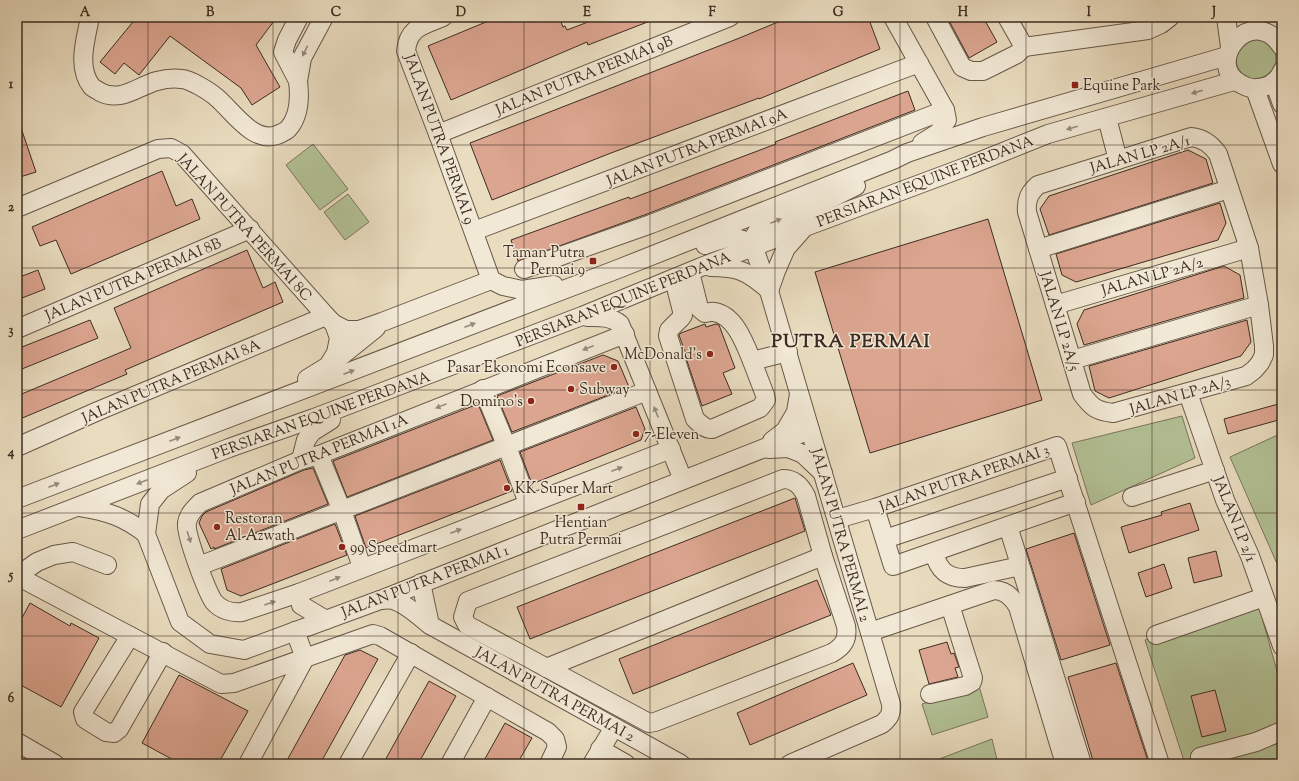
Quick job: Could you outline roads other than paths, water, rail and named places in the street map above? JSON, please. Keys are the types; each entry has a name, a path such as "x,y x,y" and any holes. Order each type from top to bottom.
{"street":[{"path":"90,17 83,55 84,72 93,88 106,95 124,95 157,81 182,79 201,87 216,96 244,126 262,136 272,137 286,132 293,123 297,111 300,94 298,81 283,52 287,40 299,17"},
{"path":"298,81 302,58 324,17"},
{"name":"JALAN PUTRA PERMAI 9","path":"443,17 425,24 412,32 407,40 406,51 491,280"},
{"name":"JALAN PUTRA PERMAI 9B","path":"438,134 730,17"},
{"path":"754,248 754,237 764,226 855,187 938,133 947,120 945,110 893,17"},
{"path":"935,17 962,67 971,71 983,70 1017,54 1024,48 1148,30 1161,24 1170,17"},
{"path":"1007,17 1024,48"},
{"path":"1226,17 1228,51 1227,70 1234,81 1246,87 1256,89 1265,87 1278,77 1282,104"},
{"path":"1228,51 1250,24 1261,31 1278,37"},
{"name":"PERSIARAN EQUINE PERDANA","path":"17,499 618,269 900,157 983,127 1228,51"},
{"name":"JALAN PUTRA PERMAI 9A","path":"474,231 919,63"},
{"name":"PERSIARAN EQUINE PERDANA","path":"17,530 229,448 350,405 582,316 805,227 968,166 1048,134 1234,81"},
{"path":"1256,89 1282,164"},
{"path":"945,110 964,123 983,127"},
{"path":"524,269 658,221 945,110"},
{"path":"1107,118 1118,160"},
{"name":"JALAN LP 2A/1","path":"1027,212 1026,204 1028,196 1038,185 1191,137 1199,138 1213,147 1218,154 1249,248 1259,305 1264,355 1260,363 1246,376"},
{"name":"JALAN PUTRA PERMAI 8C","path":"17,208 158,149 171,148 182,154 330,320"},
{"path":"1038,249 1229,189"},
{"name":"JALAN LP 2A/5","path":"1027,212 1082,394 1088,403 1095,409 1113,413"},
{"path":"688,273 731,267 753,276 770,291 776,271 786,248 805,227"},
{"name":"JALAN PUTRA PERMAI 8B","path":"17,328 250,229"},
{"path":"618,269 660,262 728,238 742,240 754,248"},
{"name":"JALAN PUTRA PERMAI 2","path":"754,248 770,291 891,704 892,712 888,719 875,727 790,764"},
{"name":"JALAN LP 2A/2","path":"1055,305 1249,248"},
{"path":"688,273 699,308 704,313 712,311 720,314 737,328 752,361 766,400 760,408 712,429 708,429 701,425 695,419 668,336 669,330 683,315 688,273"},
{"path":"330,320 346,330 359,330 491,280 503,286 522,290 557,284 581,283"},
{"path":"1072,360 1259,305"},
{"path":"582,316 608,318 615,320 620,324 671,448 682,480"},
{"path":"328,366 336,353 339,338 330,320"},
{"name":"JALAN PUTRA PERMAI 8A","path":"17,447 105,408 330,320"},
{"path":"260,406 328,366 382,322"},
{"name":"JALAN PUTRA PERMAI 1A","path":"624,334 318,455 300,460 200,503 189,516 187,524 187,530 199,566 214,602 223,609 233,613 242,612 299,593 362,567 671,448"},
{"path":"752,361 788,352"},
{"name":"JALAN LP 2A/3","path":"1113,413 1246,376"},
{"path":"483,389 528,503"},
{"path":"199,566 507,447 647,391"},
{"name":"JALAN PUTRA PERMAI 1","path":"761,450 785,431 796,412 800,393"},
{"name":"JALAN LP 2/1","path":"1188,393 1225,500 1250,556 1282,646"},
{"path":"300,460 306,440 312,432 339,415 350,405"},
{"name":"JALAN PUTRA PERMAI 1","path":"229,448 161,490 150,504 146,534 180,622 210,644 244,650 380,600 810,430"},
{"name":"JALAN PUTRA PERMAI 3","path":"837,519 875,508 1057,446 1160,764"},
{"name":"JALAN PUTRA PERMAI 1","path":"761,450 788,448 803,454 823,474"},
{"path":"318,455 342,511 362,567"},
{"path":"1132,497 1214,470"},
{"path":"885,539 1068,478"},
{"path":"783,479 789,479 801,487 806,496 823,556 846,626 846,642 840,649 655,722 648,723 546,668 467,625 463,617 468,601 783,479"},
{"path":"875,508 893,566 1076,502"},
{"path":"79,507 100,510 120,517 135,525 146,534"},
{"path":"1008,526 1082,764"},
{"path":"106,565 73,552 54,555 37,562 17,576 163,652 217,682 226,684 234,683 373,634 380,636 548,732 555,738 557,747 549,764"},
{"path":"934,552 936,561 940,568 949,575 957,578 965,578 1020,566"},
{"path":"546,668 823,556"},
{"path":"421,583 430,624"},
{"path":"870,632 994,590 999,590 1005,593 1015,602 1020,612 1065,764"},
{"path":"299,593 301,606 326,620"},
{"path":"1156,635 1264,597"},
{"name":"JALAN PUTRA PERMAI 2","path":"380,600 393,600 430,624 681,764"},
{"path":"930,694 965,686 972,682 973,678 950,605"},
{"path":"248,764 305,658 295,631"},
{"path":"130,636 83,712 85,719 106,732 114,733 119,729 163,652"},
{"path":"348,764 410,653"},
{"path":"450,764 487,696"},
{"path":"592,715 603,698"},
{"path":"614,727 598,753 626,764"},
{"path":"1200,757 1256,742 1282,731"},
{"path":"17,742 55,764"}],"place":[{"name":"Equine Park","path":"1075,85"},
{"name":"Taman Putra Permai 9","path":"593,261"},
{"name":"McDonald's","path":"710,354"},
{"name":"Pasar Ekonomi Econsave","path":"614,367"},
{"name":"Subway","path":"571,389"},
{"name":"Domino's","path":"531,401"},
{"name":"7-Eleven","path":"636,434"},
{"name":"KK Super Mart","path":"507,488"},
{"name":"Hentian Putra Permai","path":"581,507"},
{"name":"Restoran Al-Azwath","path":"217,527"},
{"name":"99 Speedmart","path":"342,547"}],"district":[{"name":"PUTRA PERMAI","path":"851,340"}]}
